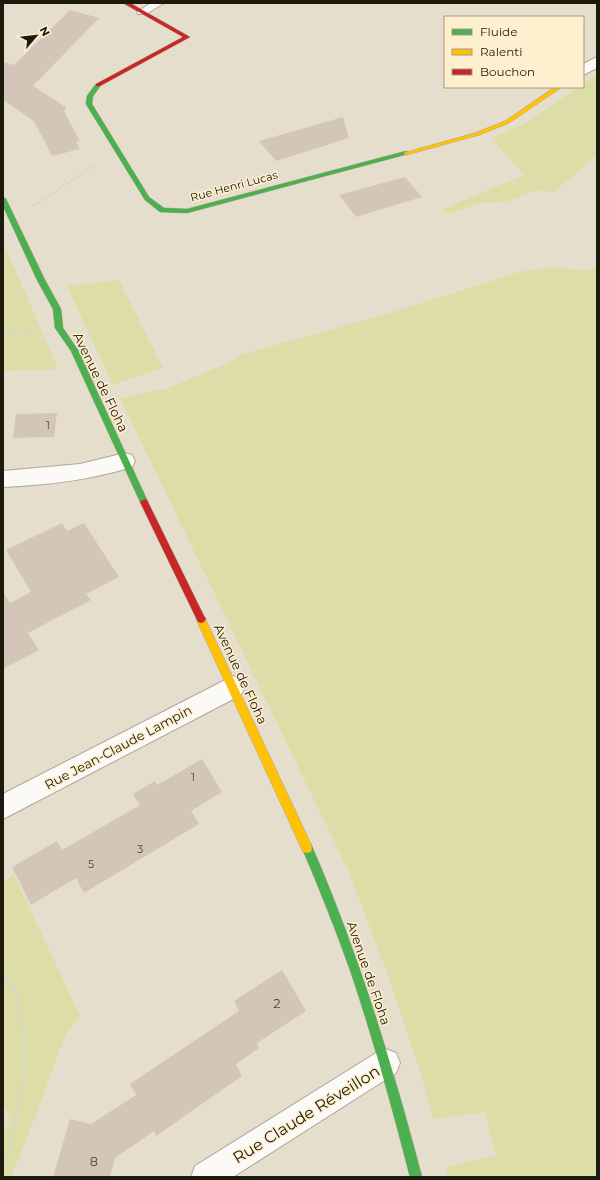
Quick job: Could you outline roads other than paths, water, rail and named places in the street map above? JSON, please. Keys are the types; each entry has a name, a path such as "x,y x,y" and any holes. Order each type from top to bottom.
{"street":[{"name":"Rue Henri Lucas","path":"126,3 187,37 98,85 90,96 90,104 147,198 162,210 187,211 477,134 507,122 558,88"},
{"path":"584,70 597,61"},
{"name":"Avenue de Floha","path":"3,199 40,280 57,309 59,328 74,350 125,461 233,686 322,881 353,961 386,1063 416,1177"},
{"path":"3,478 54,476 110,466 125,461"},
{"name":"Rue Jean-Claude Lampin","path":"3,807 233,686"},
{"name":"Rue Claude Réveillon","path":"206,1177 386,1063"}],"lane":[{"path":"142,12 159,3"}]}
